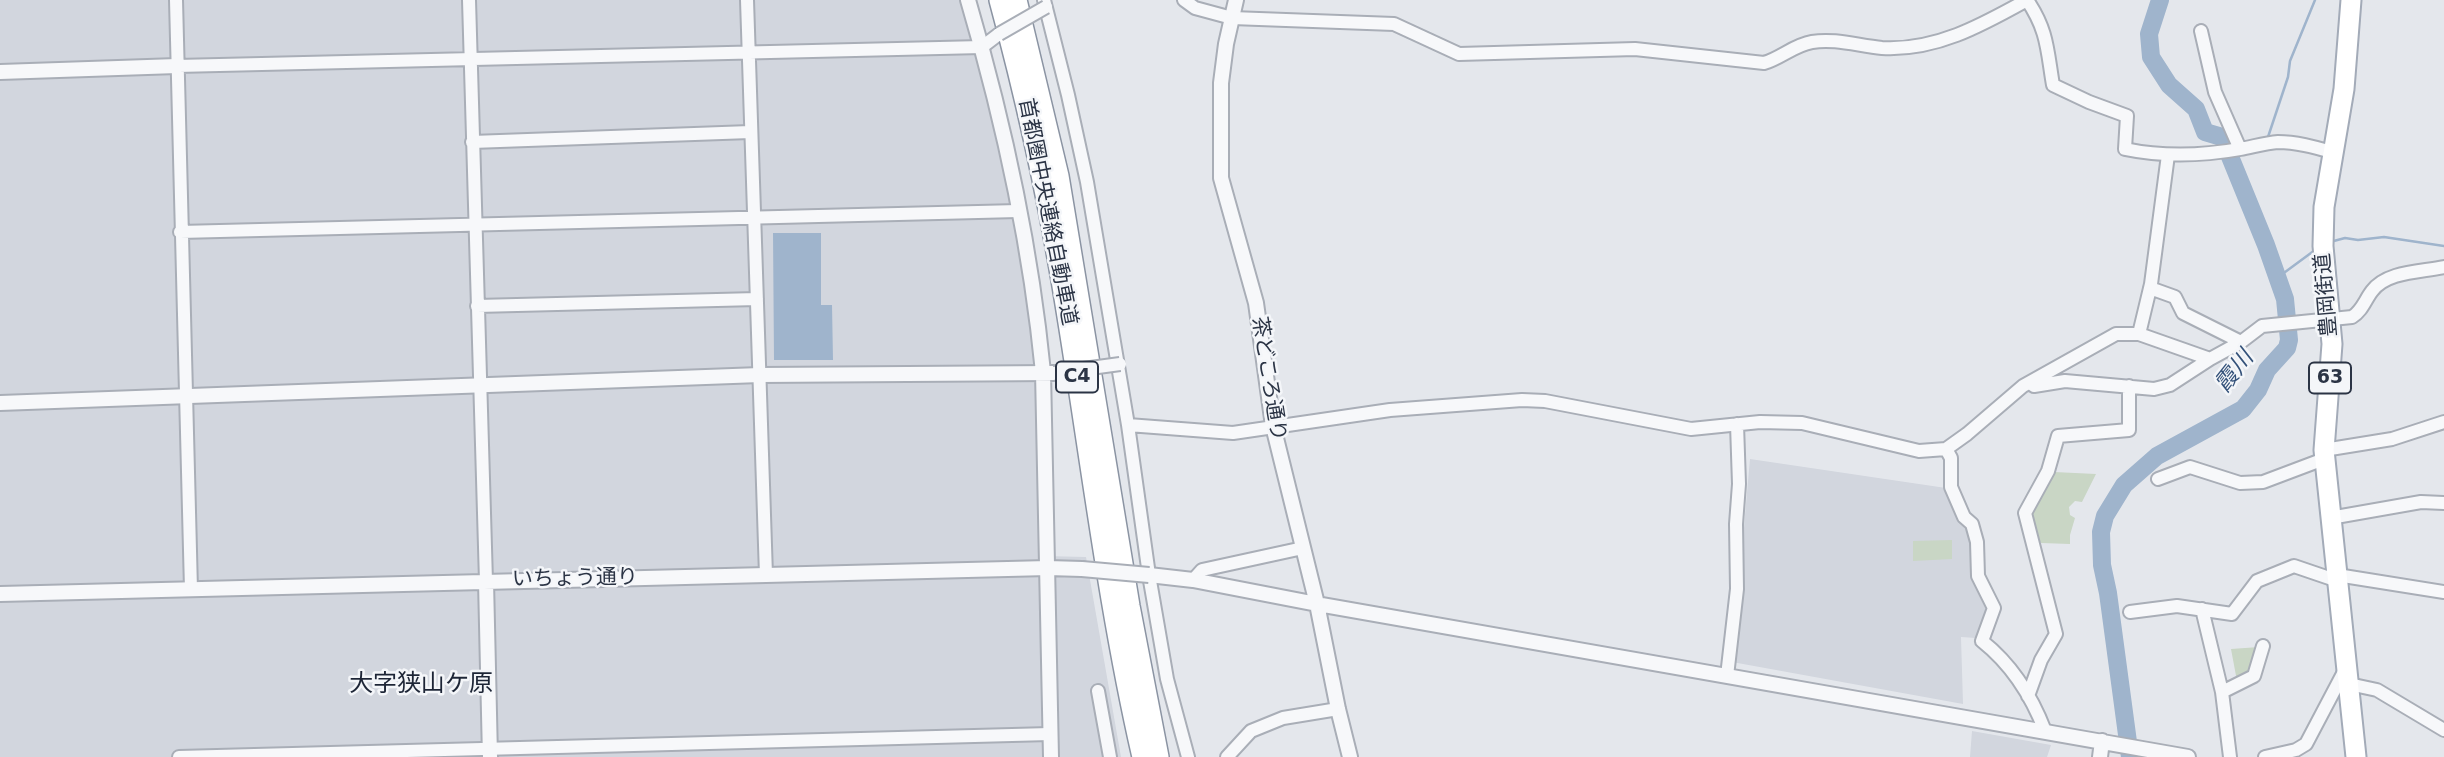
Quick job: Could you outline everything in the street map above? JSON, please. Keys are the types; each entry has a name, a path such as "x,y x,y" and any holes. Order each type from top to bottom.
{"highway":[{"name":"首都圏中央連絡自動車道","path":"999,0 1023,86 1062,280 1120,643 1136,724 1152,755"},
{"name":"首都圏中央連絡自動車道","path":"1016,0 1059,176 1152,755"}],"main road":[{"name":"豊岡街道","path":"2351,0 2344,89 2324,207 2323,237 2332,362 2324,454 2356,757"}],"street":[{"path":"176,0 191,589"},
{"path":"469,0 490,754"},
{"path":"747,0 766,575"},
{"path":"968,0 982,47 1018,211 1040,341 1049,372 1051,757"},
{"path":"1184,0 1195,8 1232,18 1394,23 1458,54 1634,49 1764,63 1783,57 1790,50 1811,42 1825,41 1883,48 1958,37 2027,0 2040,19 2045,34 2053,85 2127,116 2125,149 2168,155 2238,150 2277,142 2332,152"},
{"name":"茶どころ通り","path":"1236,0 1221,83 1221,178 1256,303 1273,426 1317,604 1350,757"},
{"path":"0,72 982,47 1045,4 1069,95 1087,182 1120,364 1149,575 1167,679 1188,757"},
{"path":"2201,31 2214,92 2238,150"},
{"path":"472,142 750,132"},
{"path":"2139,334 2150,288 2168,155"},
{"path":"180,232 1018,211"},
{"path":"2029,382 2034,386 2065,381 2147,389 2163,387 2241,342 2262,326 2352,317 2358,314 2379,283 2394,276 2444,268"},
{"path":"2150,288 2175,297 2183,313 2241,342"},
{"path":"477,306 757,299"},
{"path":"1128,425 1233,433 1390,410 1522,400 1545,401 1691,429 1760,422 1802,423 1919,451 1946,449 2029,382 2116,334 2139,334 2210,359"},
{"path":"0,403 760,375 1049,372 1120,364"},
{"path":"2028,696 2041,660 2056,634 2025,513 2049,471 2058,436 2129,430 2129,386"},
{"path":"2158,479 2190,467 2240,483 2263,482 2324,454 2392,439 2444,422"},
{"path":"1727,676 1737,589 1736,524 1740,484 1737,424"},
{"path":"1946,449 1951,457 1951,487 1964,517 1972,524 1977,542 1978,576 1994,608 1982,641 2000,656 2028,696 2045,732"},
{"path":"2330,518 2421,502 2444,503"},
{"path":"1192,580 1202,570 1303,548"},
{"path":"2130,612 2177,606 2232,614 2257,581 2294,566 2338,578 2444,592"},
{"name":"いちょう通り","path":"0,594 1082,569 1192,580 2188,757"},
{"path":"2202,609 2221,692 2230,757"},
{"path":"2221,692 2254,676 2263,646"},
{"path":"2265,757 2296,750 2306,744 2348,675 2444,730"},
{"path":"1098,691 1110,757"},
{"path":"1227,757 1251,731 1283,718 1338,709"},
{"path":"179,757 490,754 1051,734"},
{"path":"2100,757 2106,742"}],"shaded area":[{"path":"0,0 963,0 1016,217 1042,374 1044,556 1086,557 1121,757 0,757"},
{"path":"1750,459 1946,488 1972,538 1971,573 1988,605 1976,638 1961,637 1963,704 1732,662"},
{"path":"1972,731 2051,745 2047,757 1970,757"}],"green space":[{"path":"2054,472 2096,474 2082,502 2075,501 2069,507 2070,515 2075,518 2070,544 2041,543 2035,533 2035,506"},
{"path":"1952,540 1952,559 1913,561 1913,541"},
{"path":"2259,647 2252,671 2237,681 2231,649"}],"water":[{"path":"773,233 821,233 821,305 832,305 833,360 774,360"}],"waterway":[{"name":"霞川","path":"2130,757 2102,565 2101,532 2105,516 2124,485 2157,456 2243,409 2258,390 2267,370 2287,348 2289,340 2285,299 2222,137 2205,132 2196,109 2169,85 2151,57 2149,34 2160,0"},
{"path":"2268,137 2288,77 2290,61 2315,0"},
{"path":"2330,242 2345,238 2358,240 2384,237 2444,246"},
{"path":"2277,278 2315,250"}],"district":[{"name":"大字狭山ケ原","path":"421,685"}]}
